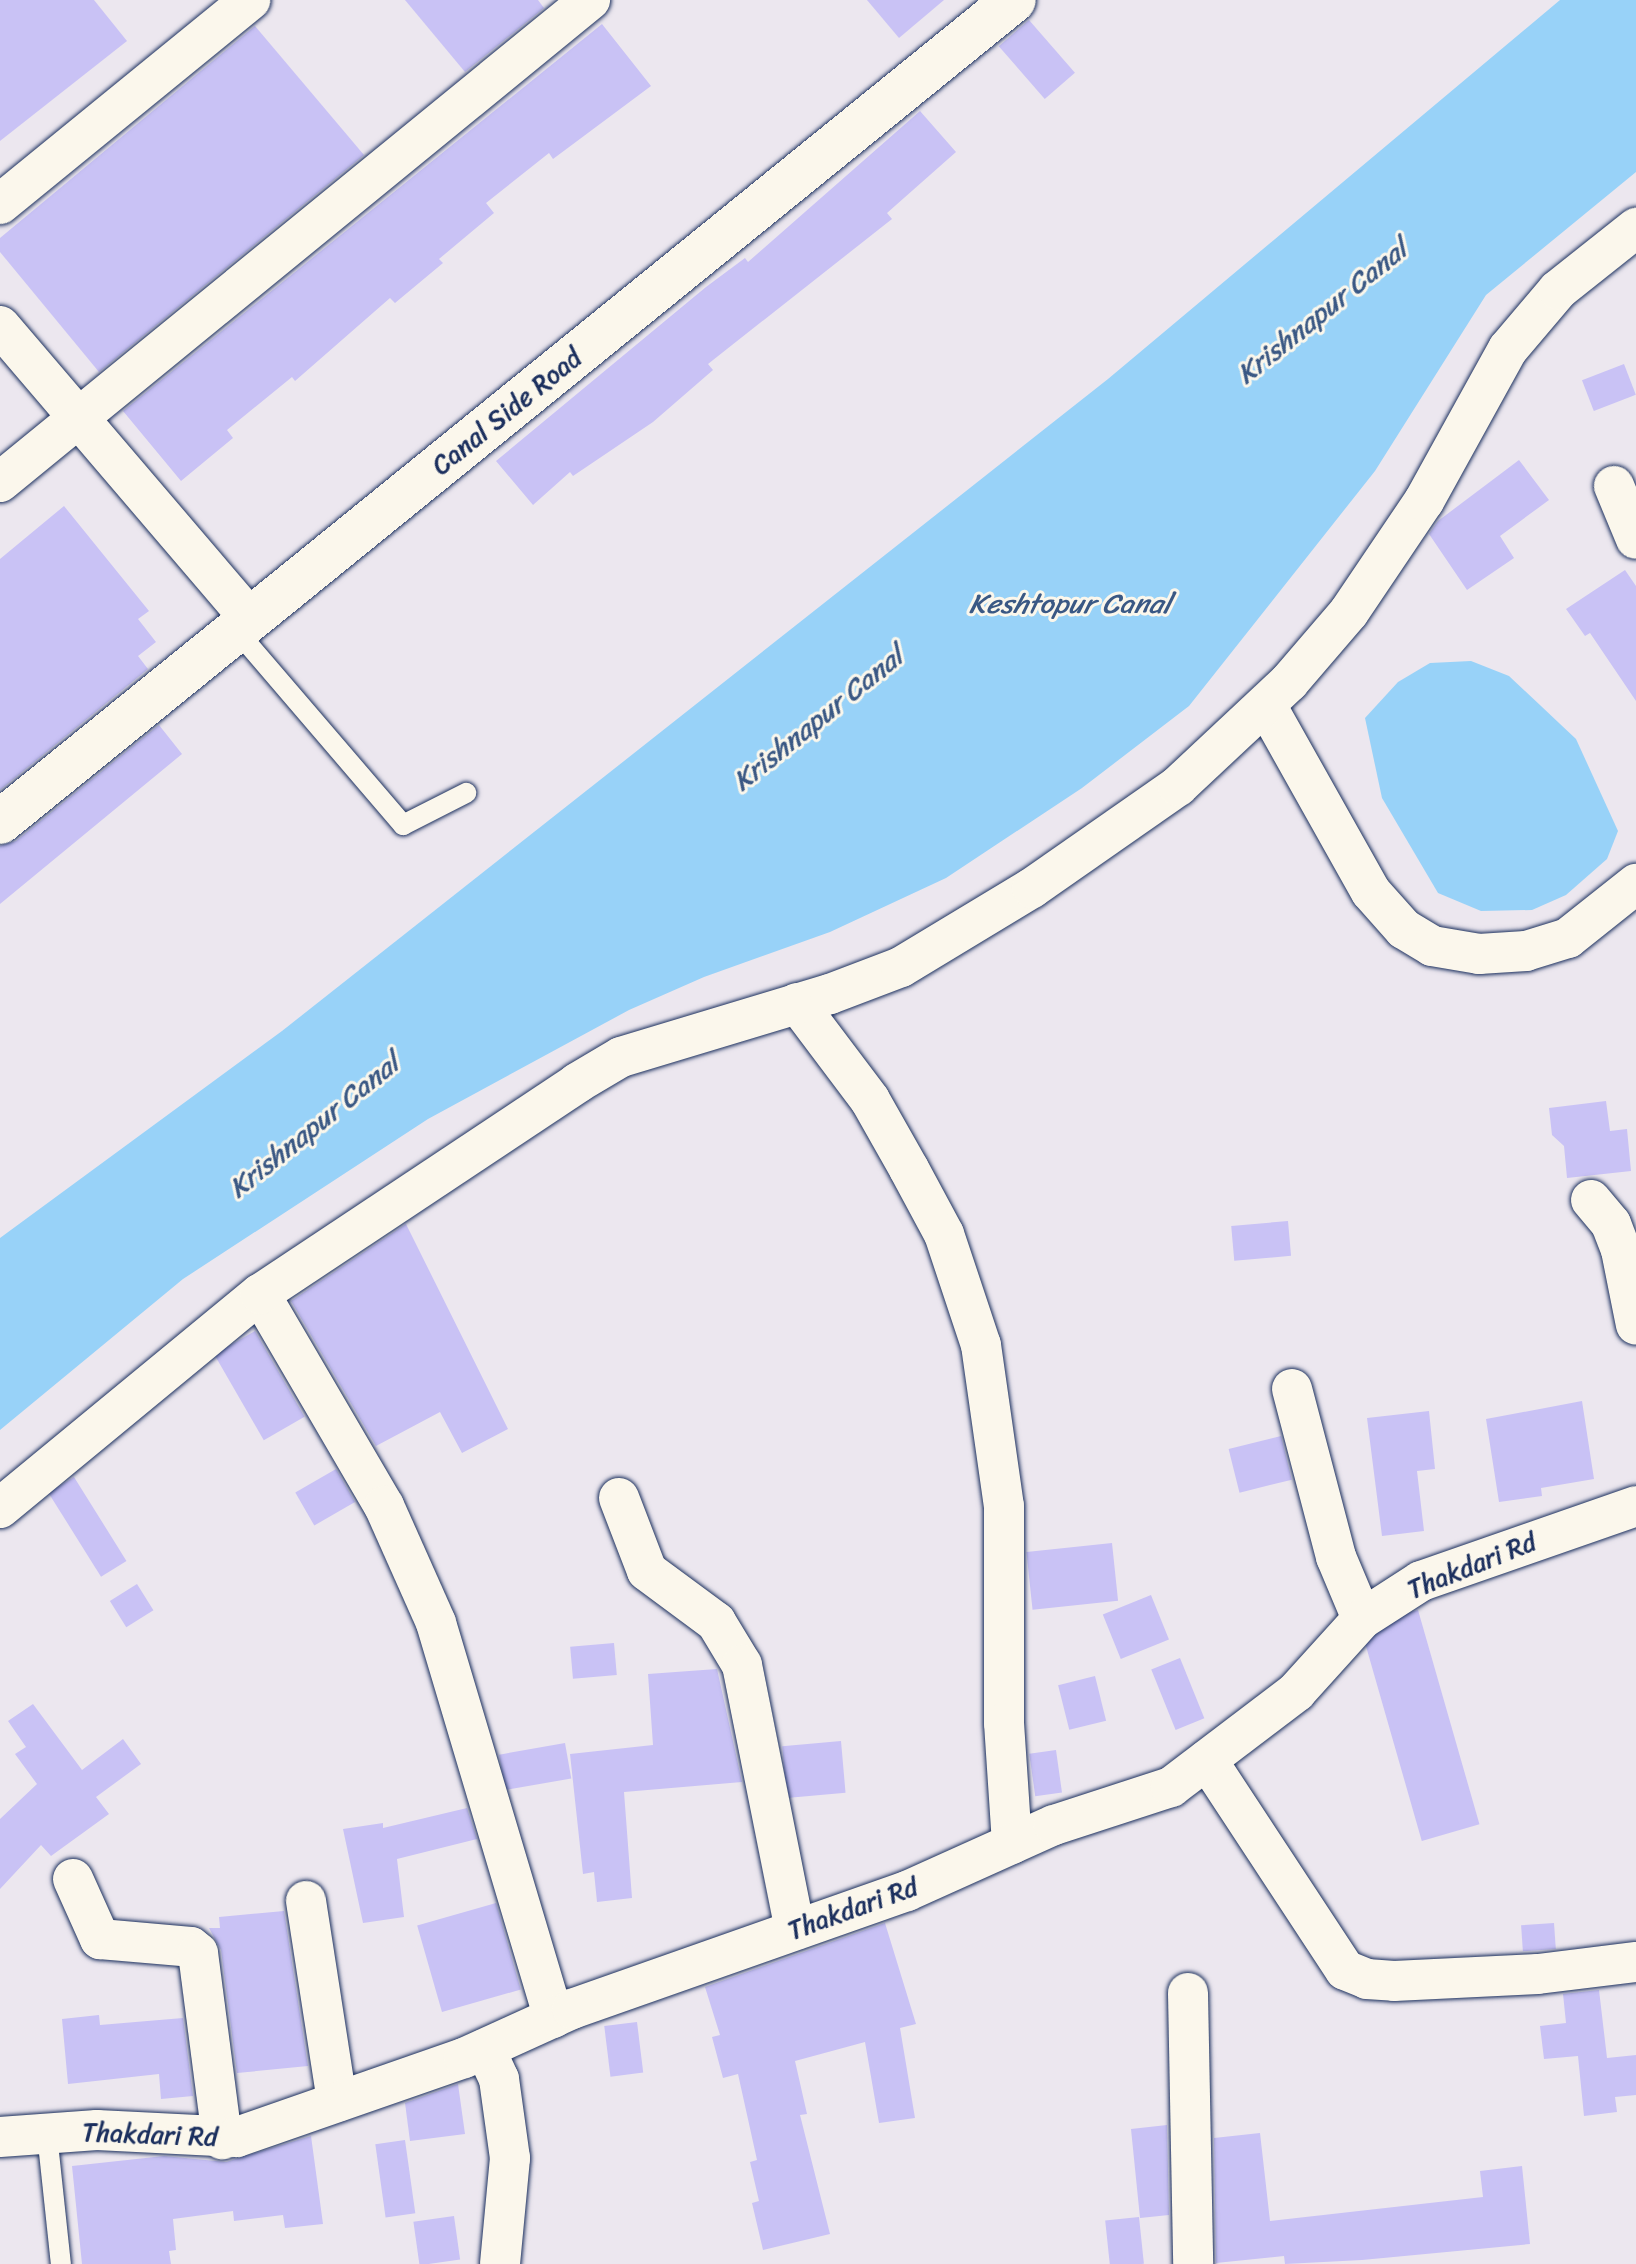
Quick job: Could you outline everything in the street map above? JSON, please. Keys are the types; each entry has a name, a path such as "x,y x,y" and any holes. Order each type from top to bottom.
{"street":[{"path":"0,204 250,0"},
{"path":"0,482 590,0"},
{"name":"Canal Side Road","path":"0,822 1014,0"},
{"path":"0,1508 260,1294 577,1083 621,1057 797,1003 901,967 957,936 1178,786 1266,705 1349,612 1424,501 1508,349 1558,290 1636,228"},
{"path":"0,326 80,415 243,624"},
{"path":"1614,486 1636,539"},
{"path":"1266,705 1371,892 1404,929 1432,946 1479,954 1526,951 1568,938 1636,884"},
{"path":"797,1003 870,1100 944,1234 981,1345 1004,1506 1004,1723 1012,1844"},
{"path":"1591,1200 1611,1224 1621,1250 1636,1325"},
{"path":"260,1294 384,1506 436,1623 554,2018"},
{"path":"1292,1389 1336,1557 1362,1619"},
{"path":"619,1498 647,1571 716,1622 742,1665 795,1930"},
{"name":"Thakdari Rd","path":"0,2137 97,2130 222,2139 485,2049 554,2018 907,1891 1012,1844 1171,1787 1296,1692 1362,1619 1421,1581 1636,1506"},
{"path":"1207,1760 1345,1970 1356,1975 1394,1981 1538,1974 1636,1962"},
{"path":"73,1879 100,1939 191,1947 198,1953 222,2139"},
{"path":"306,1901 337,2102"},
{"path":"1188,1993 1193,2264"},
{"path":"485,2049 499,2079 510,2158 500,2264"}],"lane":[{"path":"243,624 403,825 466,793"},
{"path":"577,1083 640,1033"},
{"path":"47,2134 61,2264"}],"water":[{"name":"Keshtopur Canal","path":"1560,0 1636,0 1636,172 1486,295 1375,471 1189,706 1082,788 946,878 830,932 704,977 629,1010 428,1119 183,1279 0,1430 0,1238 282,1031 1108,379"},
{"path":"1471,661 1509,676 1576,739 1618,831 1607,859 1566,895 1532,910 1481,911 1438,893 1382,798 1365,718 1398,682 1430,663"}],"building":[{"path":"0,0 94,0 127,41 0,141"},
{"path":"405,0 538,0 544,8 465,72"},
{"path":"867,0 944,0 899,38"},
{"path":"1029,20 1075,73 1045,99 999,46"},
{"path":"602,24 651,86 553,159 549,153 486,203 494,213 439,259 443,263 395,303 390,298 295,381 292,377 227,430 233,438 181,481 123,411"},
{"path":"255,26 364,155 99,372 0,252 0,238"},
{"path":"920,111 956,152 887,213 892,219 708,364 713,370 653,422 573,476 570,472 533,505 496,461 706,287 745,258 748,262"},
{"path":"1624,364 1636,395 1594,411 1582,380"},
{"path":"1519,460 1549,500 1500,536 1514,558 1467,590 1429,534 1438,521"},
{"path":"64,506 149,611 138,619 156,642 138,656 148,669 0,790 0,559"},
{"path":"1625,570 1636,586 1636,701 1590,633 1585,636 1566,609"},
{"path":"159,725 182,754 0,904 0,846 16,841"},
{"path":"1606,1101 1610,1131 1627,1129 1631,1171 1567,1178 1564,1146 1552,1135 1549,1108"},
{"path":"1288,1221 1291,1256 1234,1261 1231,1226"},
{"path":"406,1224 508,1429 462,1453 440,1412 376,1446 291,1301"},
{"path":"255,1331 304,1417 264,1440 214,1354"},
{"path":"1582,1401 1594,1479 1541,1488 1542,1496 1499,1502 1486,1419"},
{"path":"1429,1411 1435,1469 1417,1471 1424,1531 1382,1536 1367,1418"},
{"path":"1281,1436 1292,1480 1239,1493 1229,1449"},
{"path":"336,1469 355,1502 314,1525 295,1492"},
{"path":"74,1477 126,1561 101,1577 49,1493"},
{"path":"1112,1543 1118,1601 1033,1610 1026,1552"},
{"path":"137,1584 153,1610 126,1627 110,1601"},
{"path":"1151,1595 1169,1640 1121,1659 1103,1614"},
{"path":"1418,1610 1479,1824 1422,1841 1360,1627"},
{"path":"614,1643 617,1675 573,1679 570,1647"},
{"path":"1180,1658 1204,1718 1176,1730 1151,1670"},
{"path":"717,1669 742,1782 624,1792 632,1898 597,1902 594,1872 583,1874 570,1754 653,1745 648,1674"},
{"path":"1095,1676 1106,1721 1069,1730 1058,1685"},
{"path":"33,1704 82,1770 123,1739 141,1764 96,1797 109,1814 51,1856 41,1845 0,1889 0,1819 37,1784 15,1754 26,1747 8,1721"},
{"path":"841,1741 846,1793 787,1798 782,1746"},
{"path":"565,1743 571,1778 505,1790 499,1755"},
{"path":"1056,1750 1062,1793 1035,1796 1029,1754"},
{"path":"467,1808 477,1839 397,1859 404,1917 363,1923 343,1829 383,1823 383,1828"},
{"path":"496,1903 521,1990 442,2012 417,1926"},
{"path":"284,1911 308,2066 237,2073 221,1950 209,1928 220,1928 219,1917"},
{"path":"885,1923 916,2024 900,2028 915,2118 879,2123 865,2042 795,2061 807,2114 800,2115 830,2234 763,2250 752,2203 759,2201 750,2162 757,2160 738,2074 723,2078 712,2037 720,2035 705,1987"},
{"path":"1554,1923 1556,1949 1523,1951 1521,1925"},
{"path":"1599,1990 1607,2058 1636,2055 1636,2095 1615,2097 1617,2112 1584,2116 1578,2056 1544,2059 1540,2026 1566,2023 1563,1994"},
{"path":"99,2015 100,2025 183,2018 193,2096 161,2099 159,2074 68,2084 62,2019"},
{"path":"637,2022 643,2073 610,2077 604,2026"},
{"path":"458,2084 465,2134 410,2141 405,2103"},
{"path":"1167,2125 1169,2215 1140,2218 1131,2129"},
{"path":"1260,2133 1270,2221 1483,2197 1480,2171 1522,2166 1530,2244 1362,2260 1285,2264 1284,2256 1216,2263 1214,2138"},
{"path":"311,2136 323,2224 285,2228 283,2215 234,2221 233,2211 173,2219 176,2250 169,2251 171,2264 82,2264 72,2166 164,2156 226,2162"},
{"path":"405,2140 415,2213 386,2217 375,2144"},
{"path":"454,2216 460,2260 419,2264 413,2222"},
{"path":"1139,2217 1144,2264 1110,2264 1105,2221"}],"water label":[{"name":"Krishnapur Canal","path":"1322,312"},
{"name":"Krishnapur Canal","path":"818,719"},
{"name":"Krishnapur Canal","path":"314,1126"}]}
